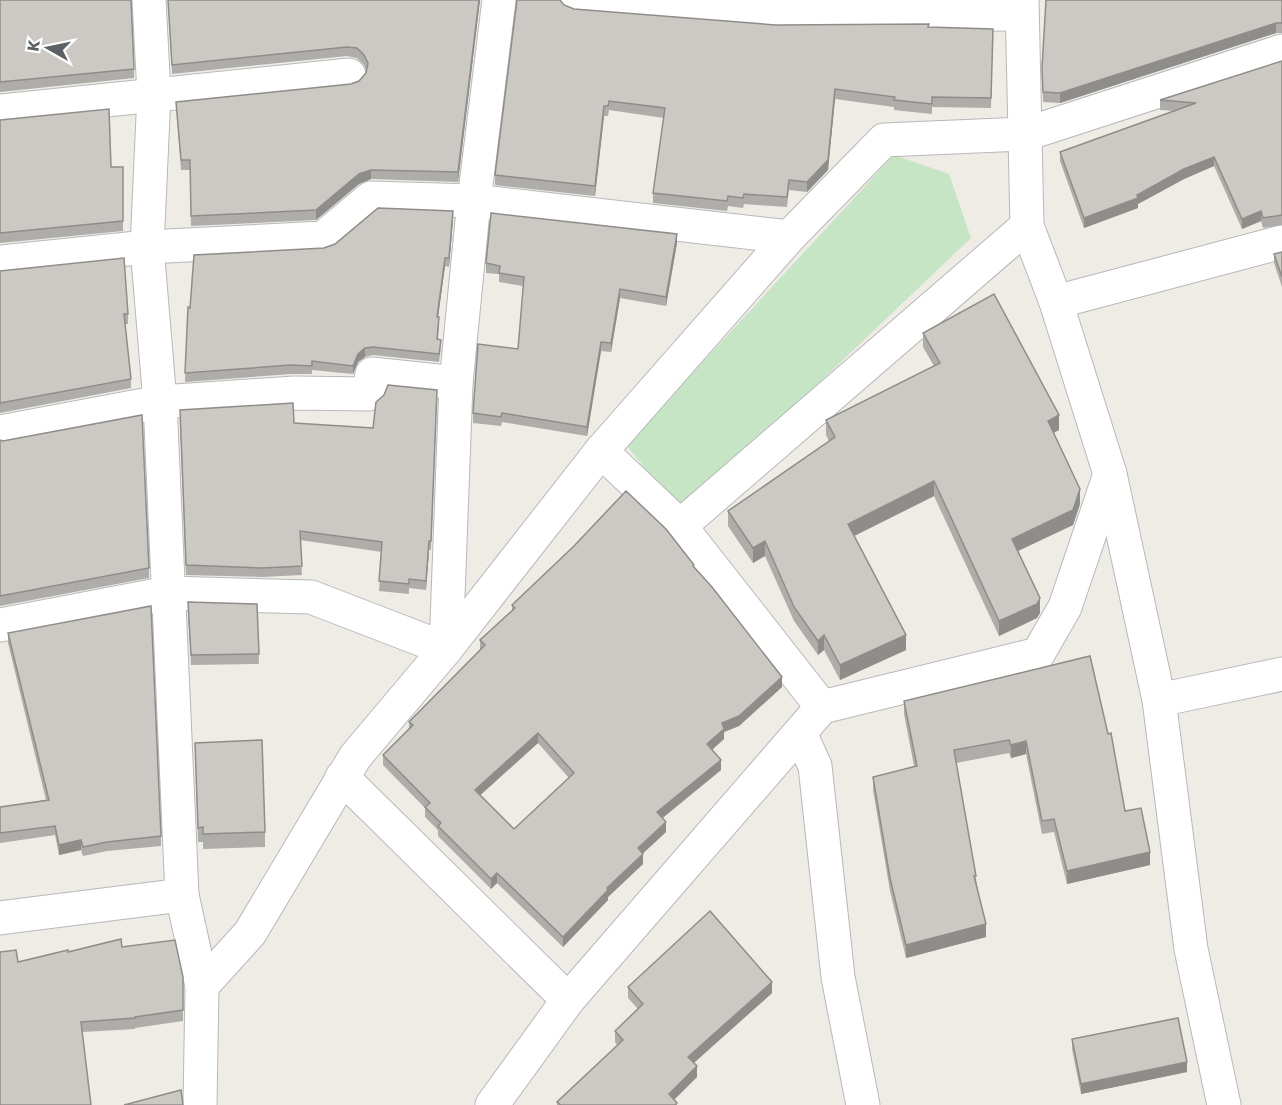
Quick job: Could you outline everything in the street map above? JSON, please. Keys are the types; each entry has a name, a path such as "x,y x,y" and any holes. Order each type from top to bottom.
{"street":[{"path":"149,0 154,94 147,247 160,402 182,895 202,986 200,1105"},
{"path":"446,649 456,384 474,201 499,0"},
{"path":"575,0 777,16 1021,7 1027,226 1056,302 1110,474 1159,700 1191,949 1224,1105"},
{"path":"202,986 250,933 355,757 446,649 601,451 789,237 884,140 1026,134 1282,51"},
{"path":"0,111 349,75"},
{"path":"0,262 147,247 323,238 371,198 474,201 789,237"},
{"path":"680,526 1027,226"},
{"path":"1056,302 1282,242"},
{"path":"0,432 160,402 294,393 369,394 372,374 456,384"},
{"path":"601,451 680,526 822,708"},
{"path":"492,1105 568,1000 822,708 1038,654 1065,607 1110,474"},
{"path":"0,625 168,593 311,597 446,649"},
{"path":"1159,700 1282,674"},
{"path":"800,733 815,766 838,977 862,1105"},
{"path":"342,777 568,1000"},
{"path":"0,918 182,895"}],"green space":[{"path":"894,155 949,174 971,238 682,513 626,445"}],"building":[{"path":"0,0 131,0 134,69 0,82"},
{"path":"168,0 479,0 458,172 371,170 359,174 316,210 191,216 190,160 181,160 176,102 351,84 359,81 366,73 368,63 357,48 347,47 172,65"},
{"path":"517,0 560,0 564,5 574,9 776,25 929,24 928,27 993,29 991,98 932,97 932,104 894,100 895,97 835,89 828,160 807,182 789,180 787,197 744,194 743,198 728,196 727,201 653,193 665,108 609,101 608,106 604,106 595,186 495,175"},
{"path":"1046,0 1282,0 1282,23 1276,23 1060,93 1043,92"},
{"path":"1282,61 1282,215 1263,218 1261,211 1242,219 1214,157 1184,169 1137,195 1138,198 1084,218 1060,152 1196,103 1160,100"},
{"path":"109,109 111,167 123,167 123,221 0,233 0,120"},
{"path":"378,208 453,211 449,258 445,258 437,317 439,317 437,339 441,340 439,354 373,347 365,348 358,354 353,366 312,361 312,366 291,365 185,373 188,307 190,308 194,255 324,248 335,244"},
{"path":"491,213 677,234 666,297 620,289 611,343 601,342 587,427 502,413 501,417 473,413 478,344 518,349 524,277 499,273 500,266 486,263"},
{"path":"1282,252 1282,277 1274,254"},
{"path":"124,258 128,314 124,314 131,379 0,403 0,271"},
{"path":"994,294 1059,415 1048,421 1080,489 1073,510 1012,539 1040,598 1037,604 999,621 934,481 848,524 906,635 840,665 824,635 818,641 794,607 765,541 753,548 728,511 835,437 826,420 940,363 923,333"},
{"path":"388,385 437,390 431,541 429,541 426,581 409,579 409,584 379,581 382,542 300,531 302,566 263,568 186,565 180,410 293,403 294,423 373,428 376,402 384,395"},
{"path":"142,415 149,568 0,596 0,440"},
{"path":"626,491 666,529 782,677 739,716 722,723 724,729 707,744 721,760 657,812 666,822 638,848 643,854 607,888 608,890 563,937 497,873 491,879 438,826 441,823 425,807 430,803 383,755 413,725 409,722 485,645 480,640 515,608 512,605 574,546","holes":["538,733 574,773 514,829 475,790"]},
{"path":"188,602 257,604 259,654 191,655"},
{"path":"151,606 161,836 83,847 81,840 59,845 55,826 0,833 0,807 49,800 8,633"},
{"path":"1090,656 1108,734 1111,733 1125,811 1141,808 1150,852 1067,871 1054,819 1042,821 1026,741 1011,745 1009,740 954,750 976,876 974,876 986,924 906,945 890,878 873,777 917,766 904,701"},
{"path":"262,740 265,832 203,834 203,827 198,828 195,743"},
{"path":"710,911 772,982 688,1057 697,1066 669,1094 677,1103 675,1105 561,1105 557,1102 623,1040 615,1031 643,1004 628,987"},
{"path":"121,939 122,947 175,940 183,977 183,1010 135,1018 81,1022 91,1105 0,1105 0,952 16,950 18,962"},
{"path":"1178,1018 1187,1062 1081,1084 1072,1039"},
{"path":"181,1090 183,1105 124,1105"}]}
